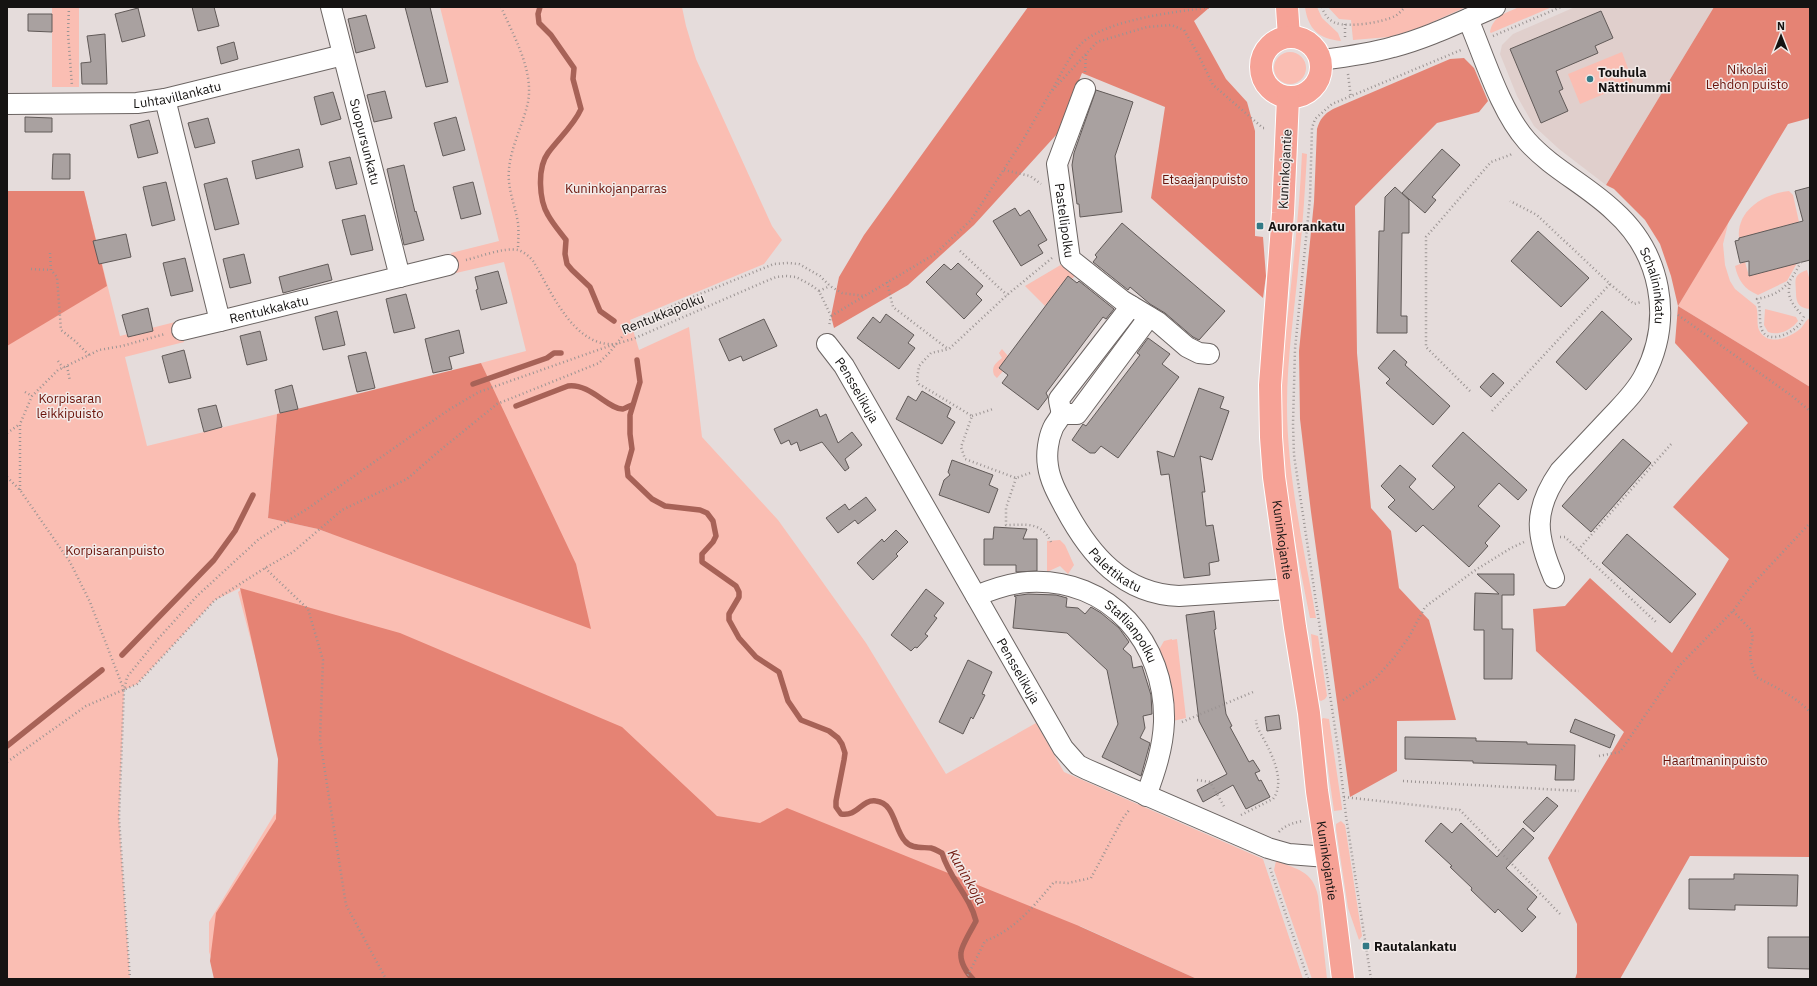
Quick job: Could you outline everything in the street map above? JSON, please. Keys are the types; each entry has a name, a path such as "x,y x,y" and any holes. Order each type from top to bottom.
{"main road":[{"path":"1287,7 1289,37"},
{"path":"1289,37 1306,40 1318,52 1321,60 1320,76 1311,91 1296,98 1280,96 1267,86 1261,71 1263,54 1268,47 1282,38 1289,37"},
{"name":"Kuninkojantie","path":"1288,98 1283,213 1270,385 1271,437 1274,477 1289,589 1309,713 1317,791 1343,979"}],"street":[{"name":"Suopursunkatu","path":"331,7 400,277"},
{"path":"1321,60 1362,55 1394,47 1419,39 1495,7"},
{"name":"Schalininkatu","path":"1468,19 1503,103 1526,141 1550,164 1613,210 1629,225 1647,252 1652,264 1660,303 1658,338 1653,356 1644,377 1631,396 1560,471 1551,483 1543,503 1538,525 1539,535 1543,553 1554,578"},
{"name":"Luhtavillankatu","path":"7,104 137,103 165,98 343,55"},
{"name":"Pastellipolku","path":"1085,88 1057,164 1070,259 1131,306 1149,317 1188,347 1198,353 1209,354"},
{"name":"Rentukkakatu","path":"165,98 220,321 448,265"},
{"name":"Palettikatu","path":"1131,306 1058,399 1061,414 1049,440 1048,467 1055,488 1072,520 1083,538 1102,561 1124,580 1150,592 1166,596 1179,596 1289,589"},
{"path":"1061,414 1076,414 1149,317"},
{"path":"182,330 220,321"},
{"name":"Pensselikuja","path":"827,344 844,366 1063,748 1071,758 1086,769 1268,848 1289,854 1327,857"},
{"path":"1108,602 1124,580"},
{"name":"Staflianpolku","path":"976,596 1007,585 1042,582 1069,585 1091,593 1108,602 1134,627 1149,651 1159,675 1164,723 1158,764 1144,795"}],"path":[{"path":"69,7 68,33 73,104"},
{"path":"448,265 502,251 518,250 518,223 509,182 509,169 511,157 528,101 529,85 521,54 501,7"},
{"path":"1050,93 1064,68 1082,43 1102,30 1131,21 1211,7"},
{"path":"1322,7 1331,20 1336,23 1345,24 1379,21 1395,16 1405,7"},
{"path":"1371,979 1294,455 1293,424 1295,349 1310,198 1312,128 1316,119 1332,104 1450,56 1478,42 1561,7"},
{"path":"1470,391 1426,347 1426,237 1491,162 1510,155 1526,141"},
{"path":"1004,170 1030,176 1040,183 1044,190"},
{"path":"1510,201 1537,215 1610,284 1634,304"},
{"name":"Rentukkapolku","path":"518,250 527,254 533,261 568,320 580,331 598,342 616,344 634,339 776,277 796,277 819,291"},
{"path":"960,251 1006,295"},
{"path":"50,253 51,270 57,277 61,330 75,340 89,355"},
{"path":"993,409 972,416 919,384 917,380 919,366 931,353 949,349 1006,295 1054,256"},
{"path":"7,762 86,706 137,684 215,600 293,552 342,510 407,479 497,404 599,363 609,354 630,327 683,301 774,264 788,262 806,267 820,276 830,286 842,293 864,296"},
{"path":"1801,262 1790,282 1784,289 1777,293 1757,299 1761,310 1762,329 1765,334 1770,336 1784,335 1797,327 1805,314"},
{"path":"31,269 51,270"},
{"path":"887,282 893,307 949,349"},
{"path":"1790,282 1788,293 1801,314"},
{"path":"1492,411 1610,284"},
{"path":"827,344 831,316 819,291 830,286"},
{"path":"1660,303 1702,330 1810,411"},
{"path":"20,490 20,424 32,396 58,370 99,350 122,346 182,330"},
{"path":"130,979 119,818 124,690 127,677 157,640 197,596 259,539 313,505 450,409 479,392 616,344"},
{"path":"58,361 63,368"},
{"path":"67,366 70,381"},
{"path":"25,392 32,396"},
{"path":"972,416 961,447 965,459 1016,478 1036,471"},
{"path":"7,432 20,424"},
{"path":"1578,550 1672,443"},
{"path":"7,477 20,490 70,562 90,602 124,690"},
{"path":"1016,478 1006,508 1006,525 1032,525 1046,532 1051,542"},
{"path":"1599,756 1620,752 1679,666 1733,611 1752,586 1810,523"},
{"path":"1343,700 1375,679 1393,659 1409,637 1425,607 1474,571 1511,548 1539,535 1565,537 1656,623"},
{"path":"265,568 308,609 321,653 323,660 320,740 346,905 386,979"},
{"path":"1733,611 1751,630 1753,638 1750,649 1751,662 1756,677 1785,692 1800,702 1810,712"},
{"path":"1164,723 1183,722 1253,692"},
{"path":"1236,818 1273,799 1276,795 1277,766 1257,727 1256,720"},
{"path":"1197,780 1210,782 1225,809"},
{"path":"1403,781 1579,791"},
{"path":"966,979 985,941 998,936 1016,924 1054,882 1068,883 1091,878 1123,818 1144,795"},
{"path":"1344,797 1460,810 1561,915"},
{"path":"1268,848 1268,863 1308,979"}],"shaded area":[{"name":"Touhula Nättinummi","path":"1575,7 1714,7 1606,185 1559,149 1534,126 1517,96 1500,54 1502,45 1513,34"}],"green space":[{"path":"52,7 79,7 79,87 52,87"},
{"path":"440,7 682,7 696,59 772,226 782,240 764,264 630,320 639,350 689,327 702,437 778,520 866,643 946,774 1036,723 1064,772 1263,859 1303,979 1197,979 1080,926 220,979 209,952 209,922 274,815 281,809 280,763 266,697 238,592 242,589 240,588 215,600 137,684 124,690 119,818 130,979 7,979 7,191 84,191 120,336 179,321 184,342 125,357 147,446 277,414 268,518 318,529 332,534 504,414 481,363 526,351 504,262 456,273 451,253 499,241"},
{"name":"Etsaajanpuisto","path":"1028,7 1210,7 1194,21 1226,79 1247,102 1255,131 1255,236 1263,237 1266,276 1263,298 1151,198 1165,107 1082,73 1057,134 974,225 908,285 834,328 831,316 839,277 864,235"},
{"path":"1305,7 1317,7 1322,18 1338,33 1341,41 1327,38 1316,32 1309,21"},
{"path":"1328,7 1466,7 1419,28 1389,37 1353,40 1351,20 1339,19"},
{"path":"1519,7 1552,7 1491,33 1490,32 1494,22 1497,19 1505,13"},
{"name":"Nikolai Lehdon puisto","path":"1714,7 1810,7 1810,118 1788,124 1678,306 1671,276 1660,244 1645,220 1614,189 1606,185"},
{"path":"1290,52 1301,57 1306,68 1301,79 1290,84 1279,79 1274,68 1279,57"},
{"path":"1622,52 1633,82 1580,104 1568,74"},
{"path":"1464,58 1474,68 1488,101 1479,112 1437,123 1355,206 1357,353 1371,508 1391,531 1399,588 1429,620 1456,720 1397,721 1397,771 1350,797 1311,512 1300,419 1299,351 1314,202 1317,129 1323,117 1333,109 1450,59"},
{"path":"1302,153 1307,154 1305,193 1288,368 1287,405 1293,485 1316,618 1310,618 1290,513 1286,486 1281,406 1283,364 1297,224"},
{"path":"7,191 84,191 107,286 7,346"},
{"path":"1789,191 1793,195 1799,222 1739,238 1739,228 1747,211 1762,199 1780,192"},
{"path":"1729,220 1723,244 1725,265 1730,281 1735,289 1756,306 1758,327 1763,335 1773,340 1785,338 1800,329 1810,318 1810,387 1678,306"},
{"path":"1745,262 1749,276 1797,263 1787,281 1758,295 1745,287 1738,276 1735,266"},
{"path":"1064,263 1077,273 1072,279 1068,277 1058,288 1053,305 1048,302 1045,306 1025,286"},
{"path":"1807,270 1810,281 1810,309 1801,306 1796,297 1797,276"},
{"name":"Haartmaninpuisto","path":"1678,306 1810,387 1810,857 1690,856 1620,979 1575,979 1577,973 1577,924 1548,858 1624,732 1536,651 1533,609 1565,606 1590,578 1672,653 1729,559 1673,507 1748,423 1675,343"},
{"path":"1765,309 1796,317 1798,321 1792,327 1780,333 1768,332 1764,325"},
{"path":"1002,349 1008,356 999,368 1003,371 997,378 994,375 993,369 1002,358 999,353"},
{"path":"481,363 576,564 591,629 318,529 268,518 277,414"},
{"path":"1060,540 1065,545 1074,565 1068,574 1060,566 1047,572 1047,541"},
{"path":"240,588 400,633 622,727 717,816 760,823 787,808 1079,926 1197,979 214,979 210,961 216,913 276,819 278,759"},
{"path":"1311,634 1318,636 1327,696 1321,701 1317,699"},
{"path":"1177,639 1186,718 1173,721 1157,651 1164,641"},
{"path":"1323,718 1329,719 1342,810 1334,811 1321,720"},
{"path":"1341,821 1345,825 1362,936 1359,940 1348,908 1336,829 1336,824"},
{"path":"1276,861 1303,872 1308,876 1316,888 1327,979 1312,979 1274,870"}],"building":[{"path":"192,7 214,7 219,26 198,31"},
{"path":"405,7 430,7 448,82 426,87"},
{"path":"138,8 145,36 122,42 115,14"},
{"name":"Touhula Nättinummi","path":"1601,11 1613,38 1595,46 1598,53 1556,71 1563,89 1559,91 1568,111 1541,123 1510,49"},
{"path":"28,14 52,14 52,32 28,31"},
{"path":"366,15 375,48 356,53 348,19"},
{"path":"105,34 107,84 82,84 81,63 91,62 87,36"},
{"path":"234,42 238,59 221,64 217,47"},
{"path":"1096,90 1133,102 1115,156 1122,212 1080,217 1072,165 1074,153"},
{"path":"385,91 392,118 374,122 367,95"},
{"path":"333,92 341,119 321,125 314,97"},
{"path":"25,117 52,118 52,132 25,132"},
{"path":"456,117 465,150 443,156 434,123"},
{"path":"208,118 215,143 195,148 188,123"},
{"path":"149,120 158,153 138,158 130,125"},
{"path":"299,149 303,167 256,179 252,161"},
{"path":"1442,149 1460,165 1432,197 1436,200 1425,213 1402,193"},
{"path":"53,154 70,154 70,179 52,179"},
{"path":"350,157 357,184 336,189 329,162"},
{"path":"404,165 415,212 416,211 424,240 404,245 387,169"},
{"path":"227,178 239,224 215,230 204,184"},
{"path":"166,182 175,220 152,226 143,187"},
{"path":"473,182 481,214 461,219 453,187"},
{"path":"1395,187 1409,200 1409,233 1402,233 1401,316 1407,316 1407,333 1377,333 1379,231 1384,231 1385,197"},
{"path":"1810,187 1810,260 1749,276 1749,261 1740,263 1735,241 1739,240 1739,238 1803,221 1795,191"},
{"path":"1015,208 1020,216 1029,210 1047,240 1038,245 1043,253 1021,266 993,221"},
{"path":"365,215 373,250 351,255 342,220"},
{"path":"1122,223 1225,311 1199,340 1193,337 1165,313 1150,304 1130,287 1128,290 1093,262 1097,257 1095,255"},
{"path":"1538,231 1589,278 1561,307 1511,261"},
{"path":"126,234 131,257 99,264 93,241"},
{"path":"244,254 251,283 230,288 223,259"},
{"path":"185,258 193,291 171,296 163,263"},
{"path":"958,263 983,286 976,294 982,300 964,319 926,282 944,264 951,270"},
{"path":"328,264 332,280 283,293 279,277"},
{"path":"498,271 507,303 481,310 476,290 478,289 475,277"},
{"path":"1068,276 1077,283 1079,281 1114,309 1106,319 1103,317 1046,393 1048,397 1038,410 1002,383 1008,375 999,368"},
{"path":"406,294 415,328 394,333 386,299"},
{"path":"148,308 153,331 128,337 122,315"},
{"path":"337,311 345,345 323,350 315,317"},
{"path":"1602,311 1632,339 1586,390 1556,362"},
{"path":"886,314 914,335 908,343 915,348 899,369 857,338 873,317 880,323"},
{"path":"764,319 777,346 743,361 741,356 729,361 719,339"},
{"path":"459,330 464,353 449,357 452,369 433,373 425,339"},
{"path":"260,331 267,360 247,365 240,336"},
{"path":"1148,338 1170,354 1162,364 1179,377 1118,458 1101,446 1095,453 1090,453 1072,440 1083,424 1086,426 1140,355 1137,353"},
{"path":"184,350 191,378 169,383 162,356"},
{"path":"1394,350 1407,362 1405,365 1450,406 1433,425 1386,383 1390,379 1378,368"},
{"path":"366,352 375,388 357,392 348,356"},
{"path":"1493,373 1504,383 1491,397 1480,387"},
{"path":"292,385 298,409 280,413 275,390"},
{"path":"1199,388 1224,397 1220,408 1229,411 1212,460 1200,456 1205,492 1202,492 1206,526 1213,525 1219,561 1209,563 1210,575 1184,578 1169,474 1161,475 1157,451 1174,457"},
{"path":"922,391 951,408 947,417 955,422 942,444 896,419 908,396 916,401"},
{"path":"216,405 222,427 204,432 198,409"},
{"path":"817,409 820,417 826,414 838,443 852,432 862,445 845,459 849,468 845,471 822,442 800,451 797,442 791,445 789,440 781,444 774,429"},
{"path":"1463,432 1527,490 1518,500 1499,483 1478,506 1500,526 1485,543 1488,546 1469,567 1423,525 1416,532 1388,507 1395,500 1381,486 1400,465 1416,479 1409,487 1433,510 1455,487 1432,466"},
{"path":"1623,439 1651,463 1591,532 1562,506"},
{"path":"952,460 993,475 989,485 998,489 989,513 939,495 944,480 950,475 948,472"},
{"path":"866,497 876,510 858,524 855,520 838,533 826,518 845,504 849,510"},
{"path":"994,527 1027,529 1023,539 1037,539 1037,571 1016,572 1016,565 984,565 984,539 993,539"},
{"path":"896,530 908,542 896,554 898,556 873,580 857,563 882,539 884,542"},
{"path":"1627,534 1696,594 1670,623 1602,563"},
{"path":"1477,574 1514,574 1514,595 1502,595 1502,629 1513,629 1512,679 1484,679 1484,630 1474,630 1475,593 1499,594"},
{"path":"926,589 944,603 934,616 937,618 925,634 928,636 917,648 915,647 911,651 891,635"},
{"path":"1028,594 1056,595 1067,598 1066,607 1078,608 1085,614 1091,607 1119,628 1129,642 1123,649 1131,656 1133,668 1142,666 1151,695 1152,714 1143,716 1145,728 1140,738 1150,743 1141,776 1102,757 1118,724 1107,670 1067,633 1013,628 1016,597 1014,596"},
{"path":"1214,611 1216,629 1214,630 1226,714 1232,726 1230,727 1249,762 1253,760 1260,771 1255,773 1259,781 1261,780 1270,797 1246,809 1233,785 1203,802 1197,790 1227,774 1199,721 1186,615"},
{"path":"968,660 992,672 982,694 985,695 973,719 971,717 963,734 939,722"},
{"path":"1279,715 1281,729 1267,731 1265,717"},
{"path":"1575,719 1615,735 1610,748 1570,732"},
{"path":"1405,737 1476,738 1476,741 1575,745 1574,780 1555,780 1556,765 1473,763 1473,761 1405,759"},
{"path":"1547,797 1558,806 1534,832 1523,822"},
{"path":"1441,823 1452,833 1461,823 1497,857 1523,828 1534,838 1506,868 1537,897 1527,909 1536,917 1522,932 1498,909 1495,913 1450,867 1452,866 1425,841"},
{"path":"1734,874 1798,875 1797,906 1735,905 1735,910 1689,909 1689,879 1734,879"},
{"path":"1768,937 1810,937 1810,969 1768,968"}],"waterway":[{"name":"Kuninkoja","path":"540,7 538,14 539,23 551,35 574,68 573,79 581,109 574,121 544,159 540,184 541,193 545,209 554,225 566,240 565,254 567,264 590,287 600,311 614,321"},
{"path":"473,384 547,358 554,353 561,353"},
{"name":"Kuninkoja","path":"637,360 640,382 630,415 632,449 627,467 628,476 652,499 665,506 700,510 707,513 713,521 716,536 713,542 702,554 702,562 736,586 739,592 739,597 729,614 729,620 739,638 756,657 779,672 788,701 801,720 829,731 838,738 842,744 845,753 836,801 836,807 841,814 852,813 871,801 882,803 891,811 901,836 907,844 935,849 942,853 949,871 969,903 976,921 961,950 964,968 973,979"},
{"path":"516,406 568,386 584,388 618,408 623,409 632,405"},
{"path":"122,655 214,560 235,531 253,495"},
{"path":"7,746 102,670"}],"place":[{"name":"Touhula Nättinummi","path":"1590,79"},
{"name":"Aurorankatu","path":"1260,226"},
{"name":"Rautalankatu","path":"1366,946"}],"park label":[{"name":"Kuninkojanparras","path":"616,188"},
{"name":"Korpisaran leikkipuisto","path":"70,406"},
{"name":"Korpisaranpuisto","path":"115,550"}]}
